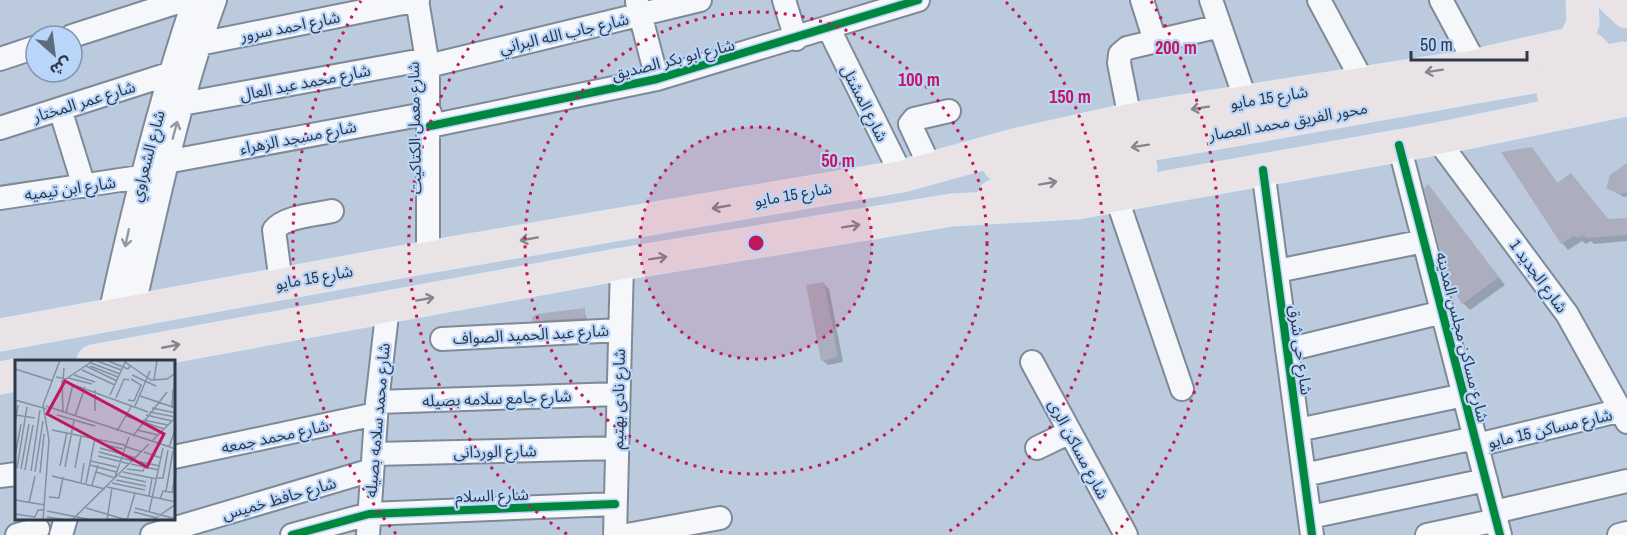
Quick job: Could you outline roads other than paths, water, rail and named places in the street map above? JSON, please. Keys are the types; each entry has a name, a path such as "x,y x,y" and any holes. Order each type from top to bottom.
{"main road":[{"path":"1582,0 1583,23 1574,44 1591,49 1598,54 1606,70 1605,88 1601,96 1587,107"},
{"path":"1614,0 1627,12"},
{"name":"شارع 15 مايو","path":"0,335 428,257 902,176 1022,143 1130,119 1476,64 1574,44"},
{"name":"محور الفريق محمد العصار","path":"938,167 1013,164 1091,154 1550,74 1627,57"},
{"name":"محور الفريق محمد العصار","path":"952,210 1007,192 1041,184 1627,80"},
{"path":"104,360 622,264 952,210 1051,206 1116,196 1437,139 1627,100"},
{"path":"0,378 15,375"}],"street":[{"path":"84,32 184,0"},
{"name":"شارع الشعراوي","path":"122,312 140,177 169,74 194,0"},
{"name":"شارع الشعراوي","path":"122,312 199,44 215,0"},
{"name":"شارع احمد سرور","path":"199,44 417,0"},
{"name":"شارع معمل الكتاكيت","path":"417,0 428,62 430,119 428,257"},
{"name":"شارع جاب الله البراني","path":"428,62 639,8 700,0"},
{"path":"784,0 796,39"},
{"name":"شارع ابو بكر الصديق","path":"430,119 657,79 829,29 853,10 918,0"},
{"path":"1142,0 1155,41"},
{"path":"1211,0 1246,101"},
{"path":"1319,0 1363,82"},
{"path":"1441,0 1476,64"},
{"path":"639,8 657,79"},
{"path":"1130,119 1119,63 1120,54 1128,48 1220,26"},
{"name":"شارع المشتل","path":"829,29 902,176"},
{"path":"0,59 24,51"},
{"name":"شارع محمد عبد العال","path":"182,104 428,62"},
{"name":"شارع عمر المختار","path":"0,128 169,74"},
{"path":"60,108 84,186"},
{"path":"938,167 910,124 914,119 949,111"},
{"name":"شارع مسجد الزهراء","path":"166,162 430,119"},
{"name":"شارع الجديد 1","path":"1437,139 1567,314 1624,416"},
{"name":"شارع مساكن مجلس المدينه","path":"1399,146 1497,522"},
{"name":"شارع حى شرق","path":"1263,170 1311,526"},
{"name":"شارع ابن تيميه","path":"0,198 140,177"},
{"path":"1116,196 1182,389"},
{"path":"281,283 274,230 276,226 332,211"},
{"path":"1277,271 1424,241"},
{"name":"شارع نادى بهتيم","path":"615,535 622,264"},
{"name":"شارع محمد سلامه بصيله","path":"368,524 376,408 388,306"},
{"path":"1287,350 1443,312"},
{"name":"شارع عبد الحميد الصواف","path":"442,339 620,330"},
{"name":"شارع مساكن الرى","path":"1032,362 1126,535"},
{"name":"شارع جامع سلامه بصيله","path":"376,408 618,394"},
{"path":"1298,430 1464,395"},
{"name":"شارع محمد جمعه","path":"176,457 376,408"},
{"name":"شارع مساكن 15 مايو","path":"1304,475 1476,441 1624,416"},
{"path":"1037,448 1070,432"},
{"name":"شارع الوردانى","path":"373,462 617,448"},
{"name":"شارع حافظ خميس","path":"152,535 373,462"},
{"path":"0,476 15,474"},
{"path":"1311,526 1486,480"},
{"path":"1428,535 1497,522 1627,481"},
{"name":"شارع السلام","path":"292,535 368,524 615,504"},
{"path":"627,535 720,518"},
{"path":"61,535 66,520"},
{"path":"1619,535 1627,533"}]}
